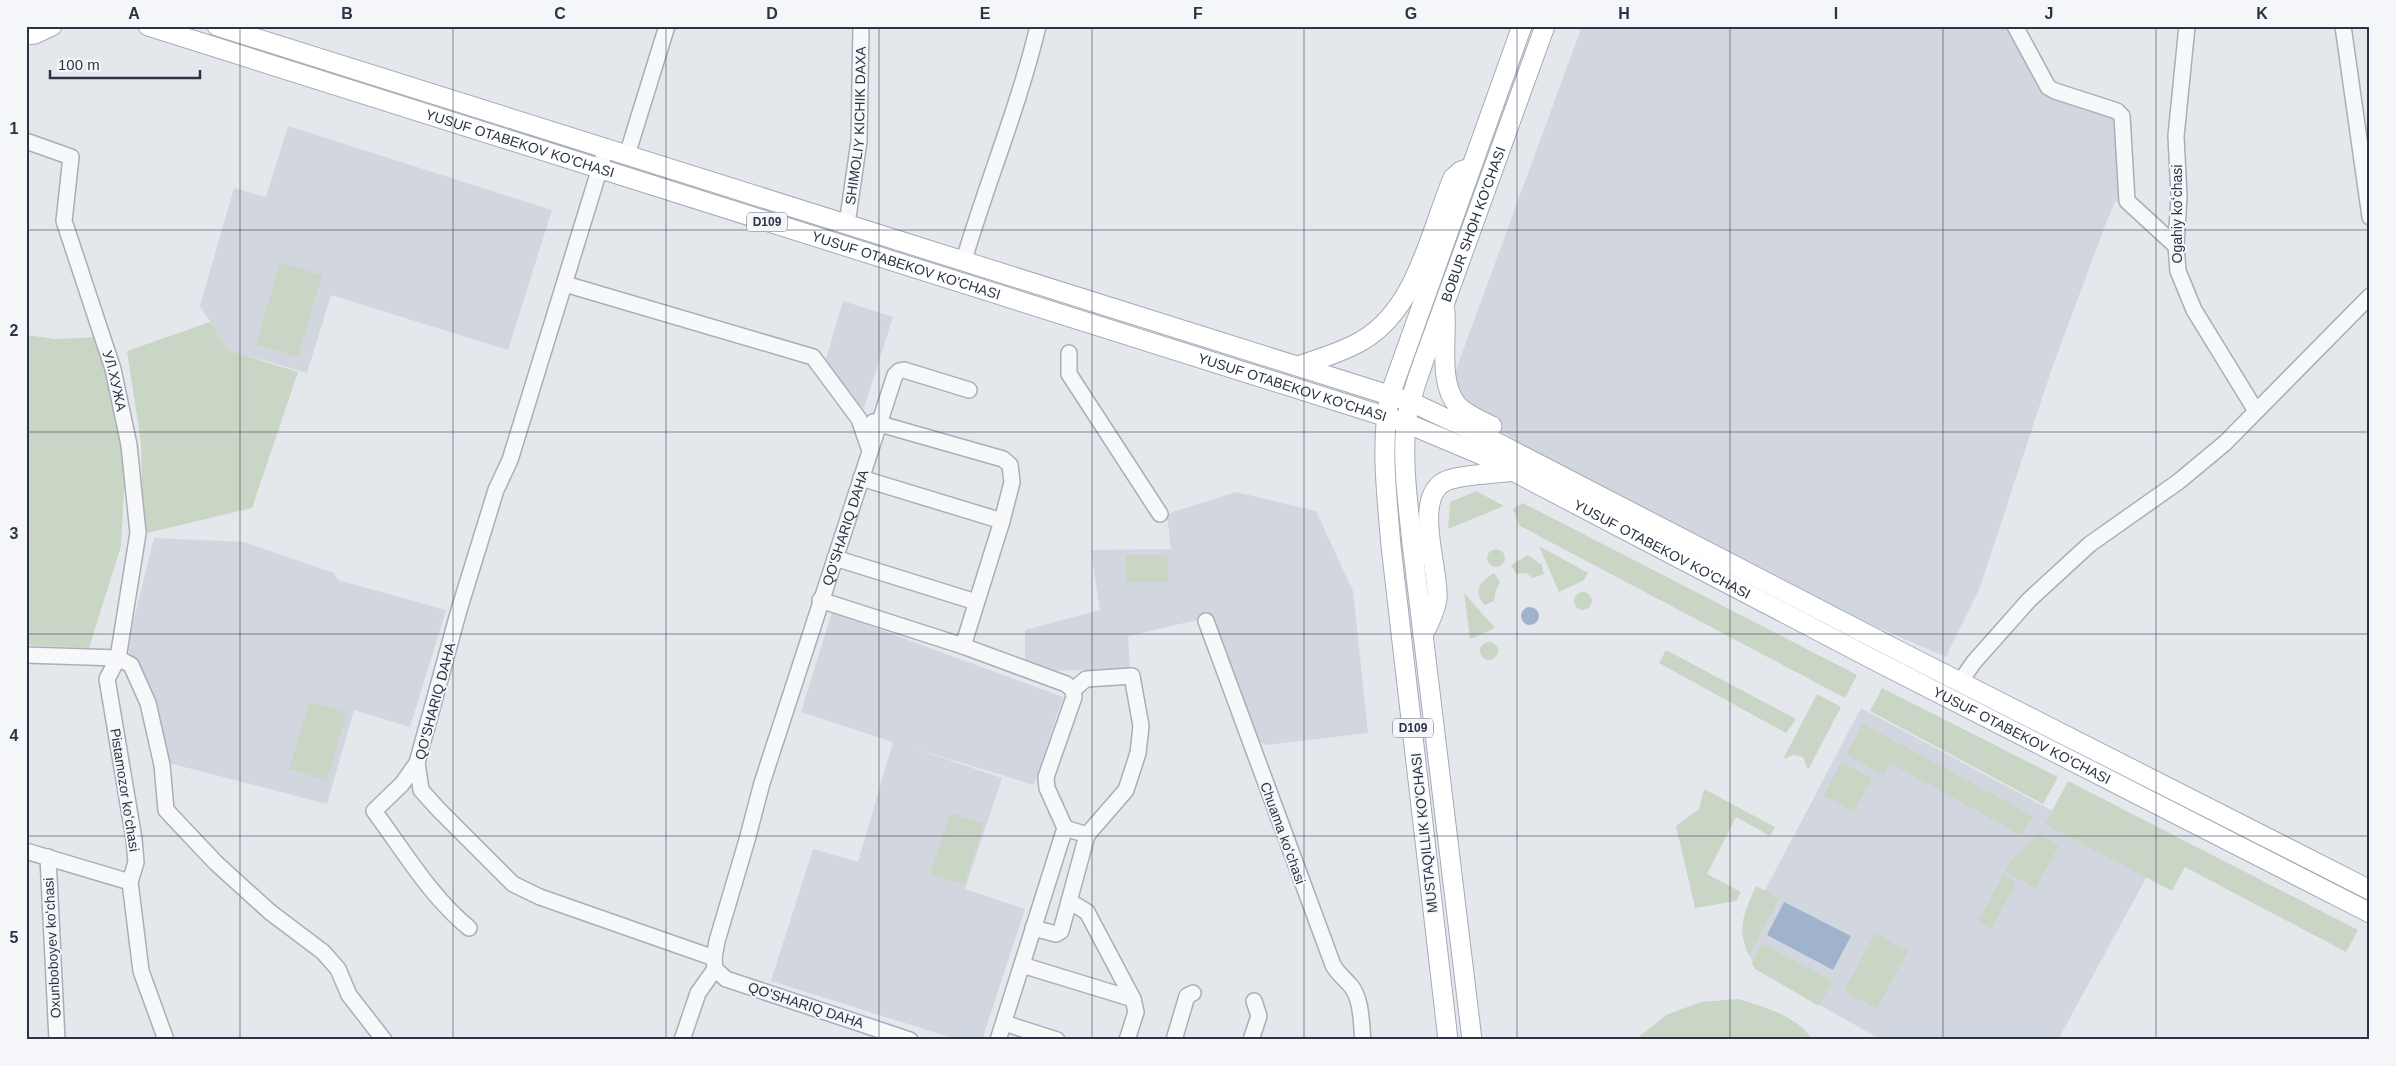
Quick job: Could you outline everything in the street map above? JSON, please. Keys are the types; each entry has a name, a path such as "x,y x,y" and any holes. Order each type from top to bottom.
{"main road":[{"name":"YUSUF OTABEKOV KO'CHASI","path":"148,26 1406,423 1482,455 1876,661 2370,913"},
{"name":"YUSUF OTABEKOV KO'CHASI","path":"218,26 1411,402 1490,439 1755,577 2370,890"},
{"name":"BOBUR SHOH KO'CHASI","path":"1386,416 1390,395 1522,26"},
{"name":"BOBUR SHOH KO'CHASI","path":"1406,423 1411,402 1445,302 1545,26"},
{"path":"1299,366 1363,340 1386,322 1404,300 1453,178 1470,168"},
{"path":"1445,302 1446,384 1450,396 1460,407 1471,416 1723,546 1747,562 1755,577"},
{"name":"MUSTAQILLIK KO'CHASI","path":"1386,416 1386,480 1391,546 1448,1040"},
{"name":"MUSTAQILLIK KO'CHASI","path":"1406,423 1404,466 1472,1040"},
{"path":"1423,635 1430,623 1437,598 1429,520 1429,503 1435,490 1448,480 1513,471"}],"street":[{"path":"627,155 667,26"},
{"name":"SHIMOLIY KICHIK DAXA","path":"847,224 859,142 861,26"},
{"path":"964,260 980,204 1030,60 1038,26"},
{"path":"2015,26 2048,87 2117,111 2122,116 2127,201 2176,246"},
{"name":"Ogahiy koʻchasi","path":"2187,26 2176,136 2179,196 2176,246 2178,271 2194,310 2256,411"},
{"path":"2343,26 2370,217"},
{"name":"УЛ.ХУЖА","path":"26,141 71,157 64,221 113,369 129,445 138,533 118,658"},
{"name":"QO'SHARIQ DAHA","path":"606,148 510,460 496,490 459,610 417,763 421,790 513,884 540,897 714,964 726,978 910,1040"},
{"name":"QO'SHARIQ DAHA","path":"564,284 813,357 859,419 870,451 762,782 717,941 714,964"},
{"path":"1960,682 1974,662 2029,600 2090,544 2178,482 2225,443 2366,304"},
{"path":"1068,353 1069,374 1160,514"},
{"path":"870,451 881,424 895,375 898,371 904,370 969,390"},
{"path":"859,419 1003,459 1010,465 1012,482 1002,521 963,646"},
{"path":"861,478 1002,521"},
{"path":"835,558 976,602"},
{"path":"820,600 963,646 1066,684 1073,690 1074,697 1046,777 1047,788 1065,828 998,1040"},
{"name":"Chuama koʻchasi","path":"1206,622 1333,965 1340,977 1350,985 1357,997 1363,1040"},
{"path":"26,655 118,658 131,665 148,703 162,765 166,810 216,863 270,912 323,952 338,969 349,995 384,1040"},
{"name":"Pistamozor koʻchasi","path":"118,658 107,679 134,838 136,862 130,882 141,971 166,1040"},
{"path":"1033,928 1056,934 1061,931 1087,835 1126,790 1138,752 1141,726 1132,676 1086,679 1073,690"},
{"path":"417,763 402,784 374,811 450,913 469,928"},
{"path":"1065,828 1087,835"},
{"path":"26,851 130,882"},
{"name":"Oxunboboyev koʻchasi","path":"48,857 57,1040"},
{"path":"1069,901 1087,912 1133,999 1136,1012 1127,1040"},
{"path":"682,1040 698,993 714,964"},
{"path":"1022,965 1133,999"},
{"path":"1174,1040 1187,996 1193,993"},
{"path":"1251,1040 1259,1016 1254,1001"},
{"path":"1004,1023 1057,1040"}],"shaded area":[{"path":"1582,26 2005,26 2043,92 2120,118 2123,200 2115,202 2106,223 2052,368 1980,587 1946,657 1819,602 1558,467 1470,411 1450,386"},
{"path":"288,126 552,210 508,350 331,295 307,373 228,350 200,306 234,188 266,197"},
{"path":"843,301 893,317 864,408 859,405 825,362"},
{"path":"1236,492 1316,511 1353,591 1368,733 1266,745 1257,740 1210,617 1128,636 1130,669 1039,671 1025,664 1025,630 1100,610 1091,550 1171,549 1167,514"},
{"path":"154,538 244,542 334,573 338,580 446,610 410,727 354,710 327,804 161,761 152,711 127,647"},
{"path":"832,612 1063,697 1034,785 910,747 1002,778 965,889 1025,909 982,1040 959,1040 771,981 813,849 858,862 893,742 801,712"},
{"path":"1861,708 2153,865 2058,1040 1882,1040 1755,969 1742,934"}],"green space":[{"path":"280,263 322,275 298,357 256,344"},
{"path":"210,322 228,350 298,372 252,508 143,534 141,443 127,351"},
{"path":"26,335 56,339 97,337 126,450 121,546 89,648 26,645"},
{"path":"1476,491 1504,506 1448,529 1450,502"},
{"path":"1523,503 1857,675 1845,698 1520,526 1513,509"},
{"path":"1539,546 1588,573 1584,580 1559,592"},
{"path":"1496,549 1504,554 1505,558 1500,566 1496,567 1488,562 1487,558 1492,550"},
{"path":"1126,555 1167,555 1168,582 1126,582"},
{"path":"1528,555 1542,565 1544,574 1533,578 1526,573 1516,574 1511,565"},
{"path":"1494,573 1500,582 1494,601 1485,605 1479,595 1479,587"},
{"path":"1583,592 1591,597 1592,601 1587,609 1583,610 1575,605 1574,601 1579,593"},
{"path":"1464,593 1495,628 1470,639"},
{"path":"1489,642 1496,644 1498,651 1496,658 1489,660 1482,658 1480,651 1482,644"},
{"path":"1666,650 1796,719 1786,733 1659,663"},
{"path":"1882,688 2058,777 2043,804 1870,711"},
{"path":"1817,694 1841,707 1808,770 1803,757 1794,755 1783,759"},
{"path":"310,702 347,713 326,781 289,769"},
{"path":"1863,724 2033,816 2021,835 1890,763 1883,775 1846,755"},
{"path":"1841,763 1872,778 1854,812 1824,796"},
{"path":"2068,781 2358,930 2346,952 2185,867 2172,891 2045,824"},
{"path":"1704,789 1775,827 1770,836 1736,817 1707,874 1741,892 1736,901 1695,908 1676,826 1699,809"},
{"path":"951,813 984,824 964,885 930,874"},
{"path":"2037,834 2059,845 2036,888 2005,872 2011,861"},
{"path":"2003,875 2016,882 1992,929 1978,922"},
{"path":"1756,886 1779,898 1749,956 1742,928 1745,913"},
{"path":"1875,933 1908,951 1877,1009 1844,991"},
{"path":"1762,944 1833,981 1819,1006 1757,970 1752,964"},
{"path":"1739,999 1770,1009 1789,1018 1806,1031 1813,1040 1635,1040 1666,1015 1701,1002"}],"water":[{"path":"1530,607 1538,612 1539,616 1534,624 1530,625 1522,620 1521,616 1526,608"},
{"path":"1784,902 1851,936 1833,970 1767,935"}]}
